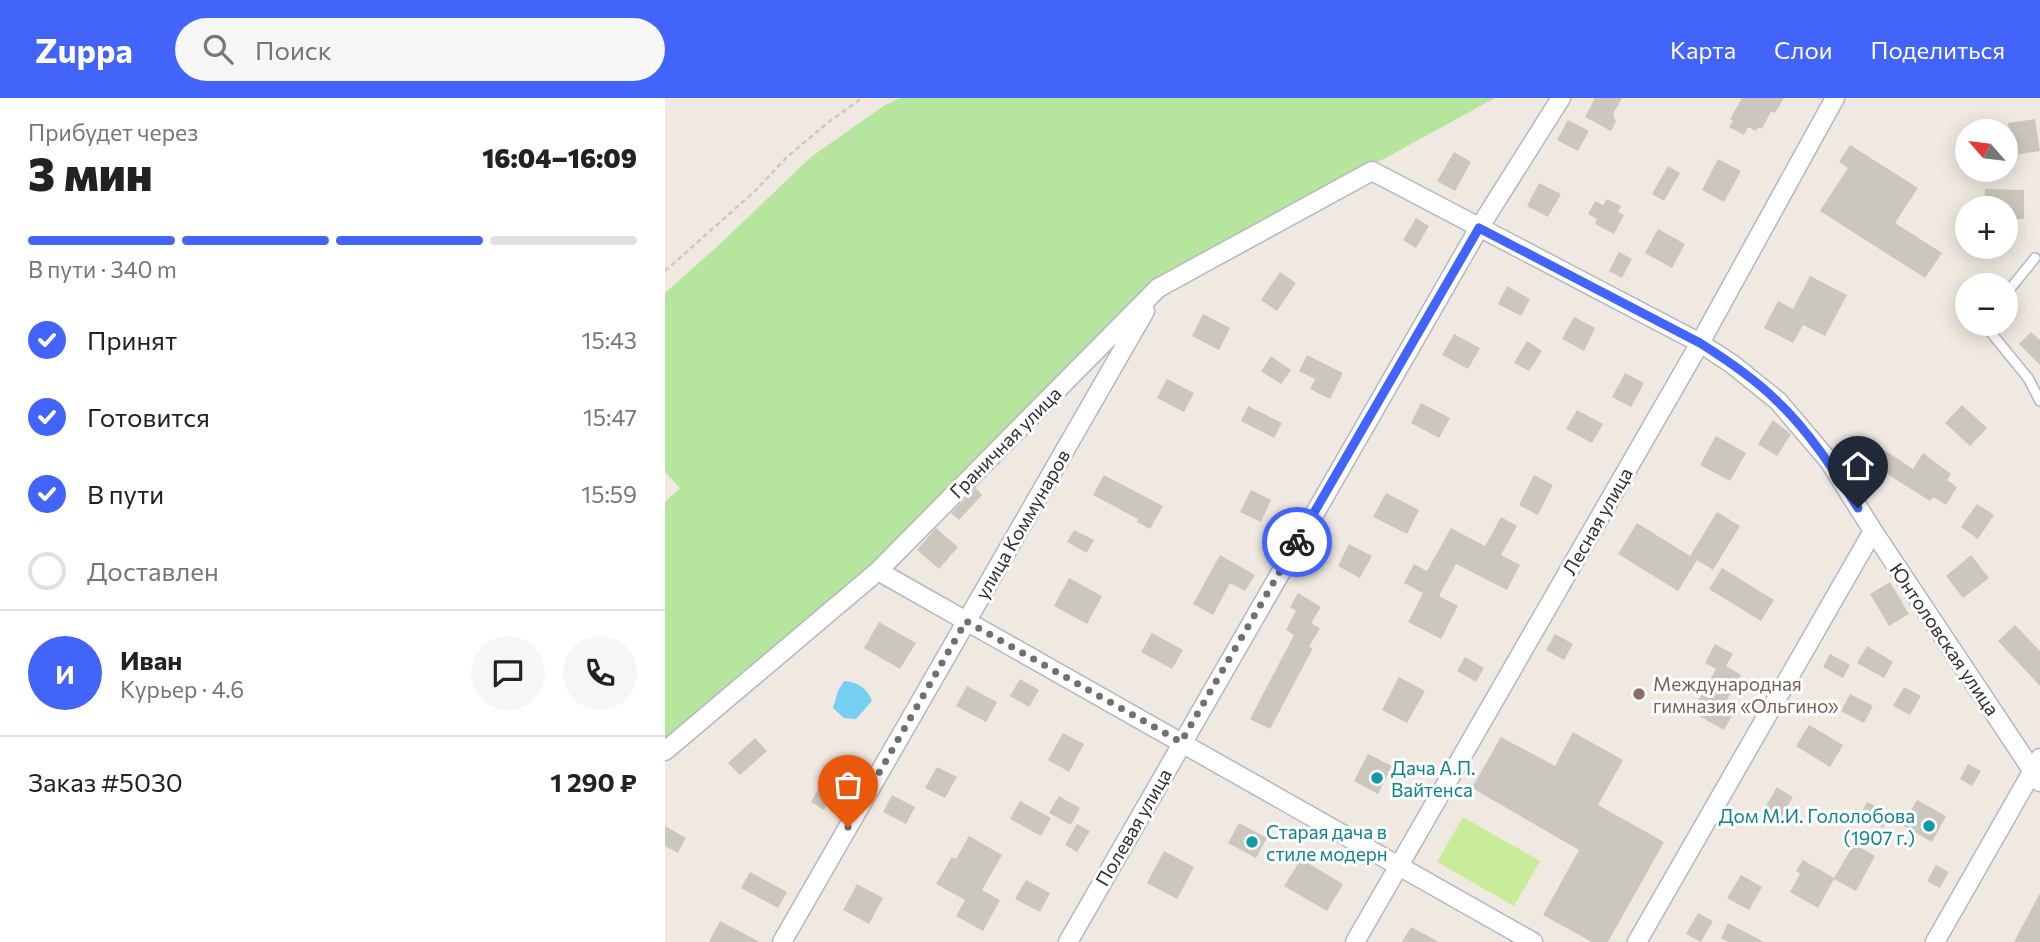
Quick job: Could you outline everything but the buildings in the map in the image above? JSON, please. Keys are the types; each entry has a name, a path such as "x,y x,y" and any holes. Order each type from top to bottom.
{"street":[{"name":"Полевая улица","path":"1068,942 1479,228 1561,98"},
{"name":"Лесная улица","path":"1355,942 1700,343 1835,98"},
{"name":"Юнтоловская улица","path":"1372,171 1700,343 1733,364 1778,401 1829,461 1873,531 2038,770"},
{"name":"Граничная улица","path":"665,751 878,571 1158,288 1372,171"},
{"name":"улица Коммунаров","path":"782,942 1158,288"},
{"path":"1637,942 1873,531"},
{"path":"878,571 1534,942"},
{"path":"1935,942 2038,770"}],"lane":[{"path":"2018,279 2035,258"},
{"path":"1994,336 2028,378 2040,401"}],"path":[{"path":"665,271 755,191 787,157 862,98"}],"green space":[{"path":"900,98 1495,98 1153,285 872,565 665,743 665,502 680,488 665,472 665,293 811,157 885,105"},
{"path":"1463,817 1540,861 1514,906 1437,862"}],"water":[{"path":"844,681 862,687 872,701 856,719 844,718 833,708"}],"way so far":[{"path":"848,827 966,621 1181,742 1297,542"}],"place":[{"name":"Международная гимназия «Ольгино»","path":"1639,694"},
{"name":"Дача А.П. Вайтенса","path":"1377,778"},
{"name":"Дом М.И. Гололобова (1907 г.)","path":"1929,826"},
{"name":"Старая дача в стиле модерн","path":"1252,842"}],"route":[{"path":"1297,542 1479,228 1700,343 1733,364 1778,401 1829,461 1858,508"}]}
